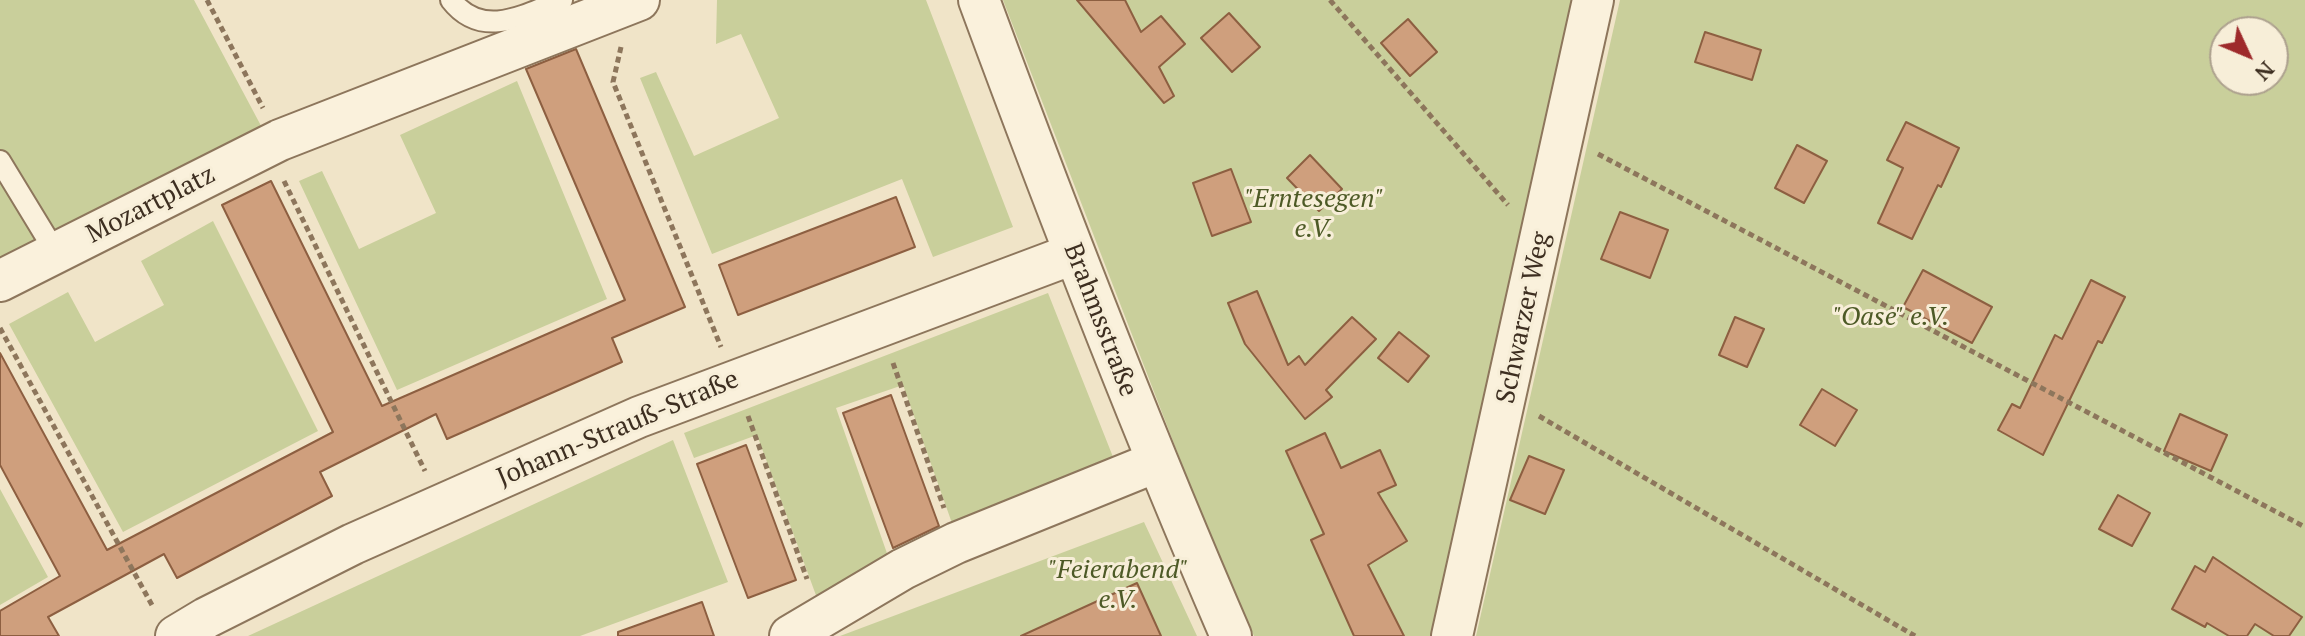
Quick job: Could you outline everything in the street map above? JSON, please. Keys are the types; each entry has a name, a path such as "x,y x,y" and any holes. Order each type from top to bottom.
{"street":[{"name":"Brahmsstraße","path":"979,0 1073,254 1156,462 1231,636"},
{"name":"Schwarzer Weg","path":"1452,636 1593,0"},
{"path":"284,139 635,2"},
{"name":"Mozartplatz","path":"0,281 284,139"},
{"name":"Johann-Strauß-Straße","path":"165,622 206,618 441,504 639,417 1073,254"},
{"path":"805,627 903,569 956,543 1156,462"}],"lane":[{"path":"451,0 466,15 493,23 509,21 562,0"},
{"path":"0,161 56,253"}],"path":[{"path":"207,0 284,139 441,504"},
{"path":"1330,0 1508,205"},
{"path":"635,2 613,82 735,380 805,627"},
{"path":"1588,149 2305,527"},
{"path":"880,326 956,543"},
{"path":"0,328 165,622"},
{"path":"1529,410 1915,636"}],"green space":[{"path":"0,0 194,0 267,137 0,273"},
{"path":"717,0 926,0 1013,227 933,257 902,179 712,254 640,78 656,72 694,156 779,118 741,34 716,44"},
{"name":"\"Erntesegen\" e.V.","path":"1003,0 1577,0 1443,636 1254,636 1220,563"},
{"name":"\"Oase\" e.V.","path":"1620,0 2305,0 2305,636 1476,636"},
{"path":"517,81 607,299 397,390 299,181 322,171 359,249 436,213 400,135"},
{"path":"213,221 318,431 123,532 9,324 68,292 95,342 164,305 141,261"},
{"path":"1048,293 1115,462 953,526 903,385 836,408 889,559 817,598 757,435 694,458 684,433"},
{"path":"673,440 728,582 580,636 248,636"},
{"path":"0,489 48,577 0,605"},
{"name":"\"Feierabend\" e.V.","path":"1144,522 1197,636 840,636"}],"building":[{"path":"1077,0 1125,0 1141,32 1161,16 1185,44 1159,67 1174,96 1164,103"},
{"path":"1229,13 1260,47 1232,72 1201,38"},
{"path":"1408,19 1437,52 1410,76 1381,43"},
{"path":"1705,32 1761,50 1752,80 1695,62"},
{"path":"576,49 685,307 612,338 622,362 447,439 436,414 320,472 332,496 177,578 164,554 48,617 59,636 0,636 0,611 60,576 0,465 0,353 107,550 333,432 222,205 271,181 382,406 625,300 526,69"},
{"path":"1906,122 1959,148 1912,239 1878,223 1903,168 1887,160"},
{"path":"1797,145 1827,161 1804,203 1775,188"},
{"path":"1310,155 1342,189 1319,211 1287,178"},
{"path":"1231,169 1251,222 1212,236 1193,183"},
{"path":"896,197 915,247 738,315 719,265"},
{"path":"1620,212 1668,230 1650,278 1601,259"},
{"path":"1923,270 1992,307 1972,343 1903,307"},
{"path":"2091,280 2125,297 2102,343 2098,341 2043,455 1998,430 2012,404 2020,408 2055,335 2062,339"},
{"path":"1257,291 1288,365 1299,356 1305,365 1352,317 1376,339 1326,390 1332,397 1305,419 1245,344 1228,303"},
{"path":"1735,317 1764,329 1747,367 1719,355"},
{"path":"1399,332 1429,356 1408,382 1378,358"},
{"path":"1822,389 1857,410 1835,446 1800,425"},
{"path":"891,395 939,526 893,548 843,413"},
{"path":"2180,414 2227,435 2211,471 2164,451"},
{"path":"1325,433 1341,468 1380,450 1396,485 1378,493 1407,541 1368,565 1404,636 1354,636 1311,540 1324,534 1286,451"},
{"path":"746,445 796,580 748,598 697,464"},
{"path":"1529,456 1564,470 1545,514 1510,500"},
{"path":"2118,495 2150,513 2132,546 2099,529"},
{"path":"2213,557 2302,617 2289,636 2274,636 2255,624 2247,636 2229,636 2172,609 2195,566 2205,572"},
{"path":"1137,583 1161,636 1021,636"},
{"path":"702,602 714,636 618,636 618,632"}]}
